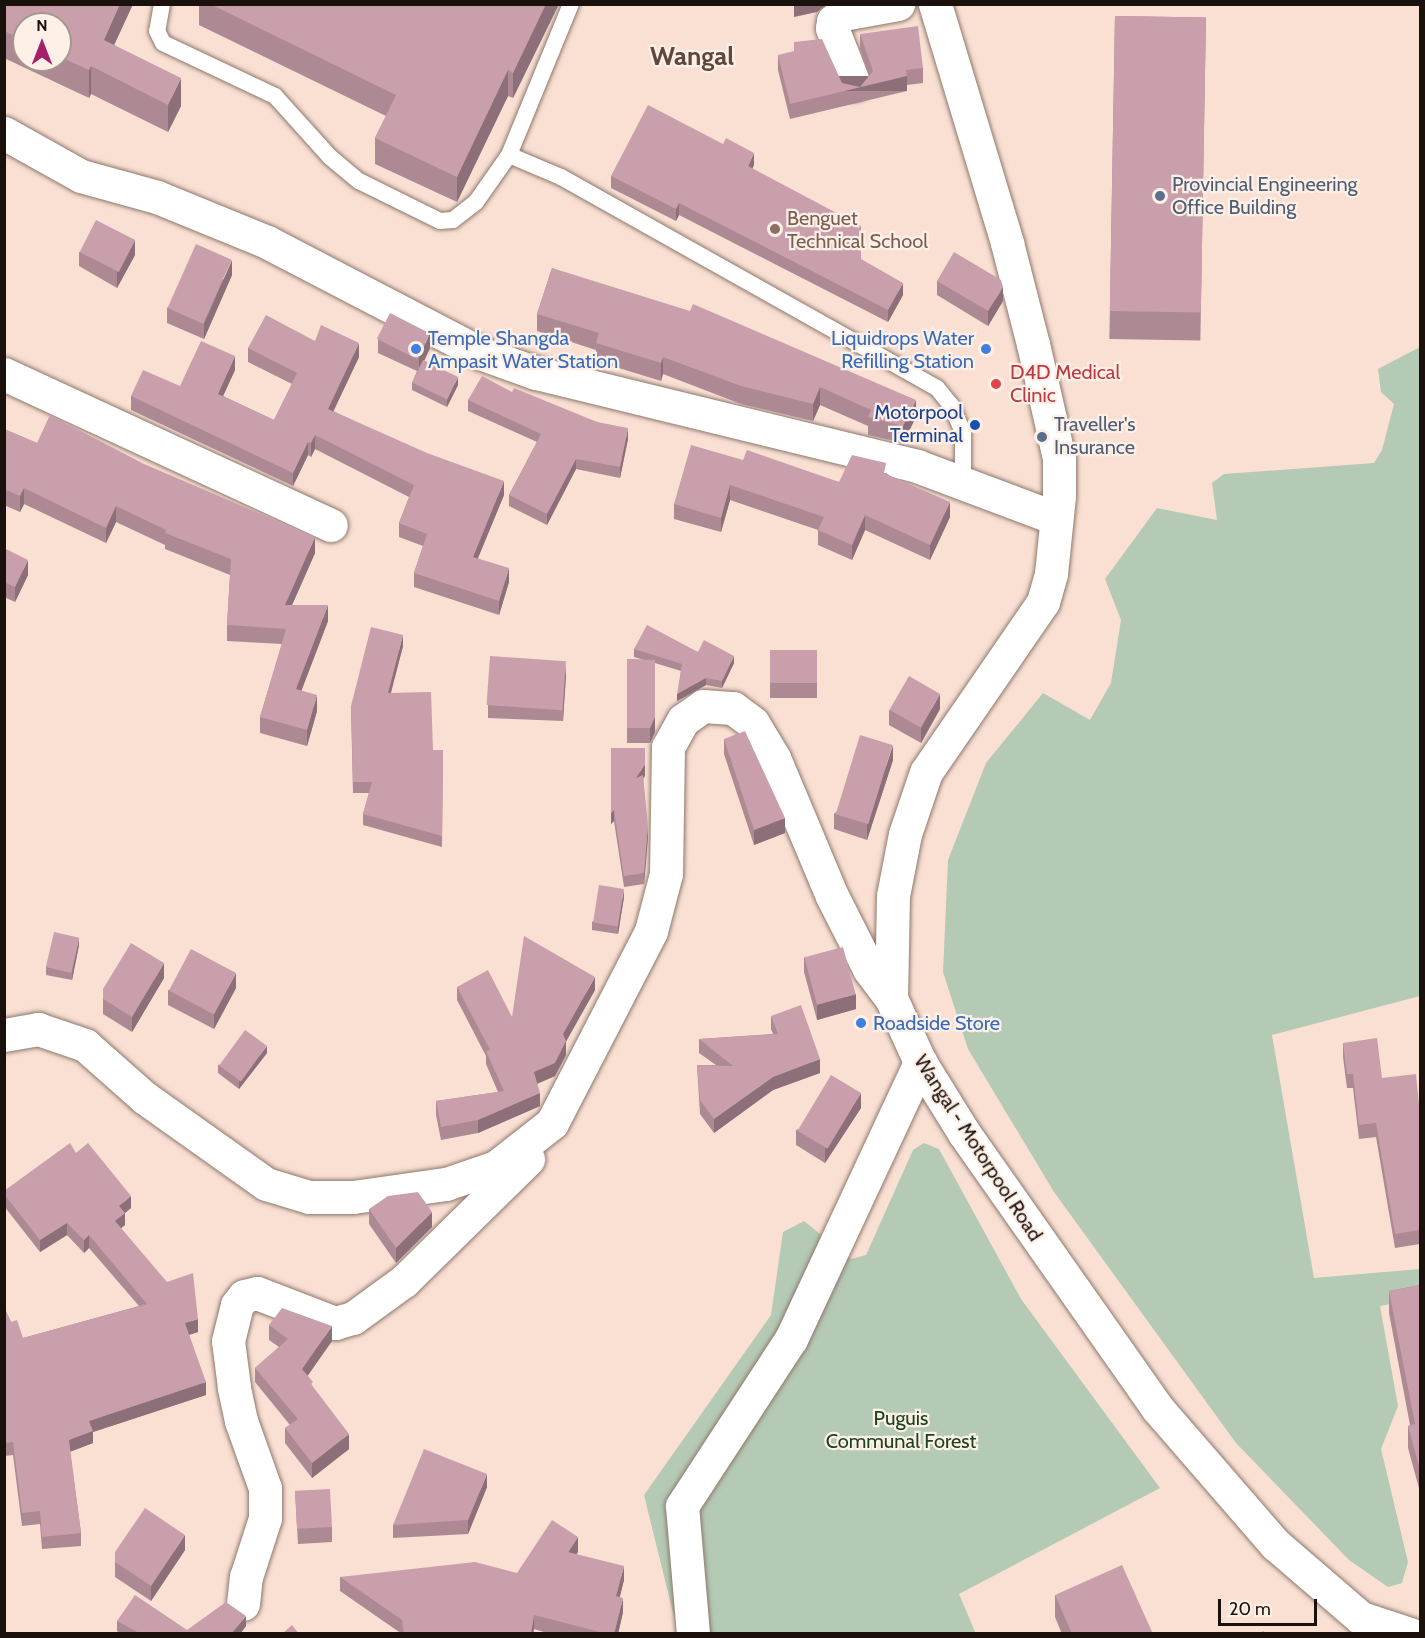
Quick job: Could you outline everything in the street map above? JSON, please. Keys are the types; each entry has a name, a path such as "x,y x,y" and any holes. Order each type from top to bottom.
{"street":[{"path":"854,84 832,28 833,21 843,14 898,4"},
{"name":"Wangal - Motorpool Road","path":"935,4 1007,243 1059,458 1051,574 1036,617 922,782 905,834 893,896 891,998 920,1062 1029,1229 1158,1409 1275,1544 1361,1618 1410,1634"},
{"path":"4,133 81,176 157,197 267,242 480,353 536,373 916,466 1055,518"},
{"path":"4,374 331,525"},
{"path":"243,1604 246,1577 265,1518 265,1488 241,1421 234,1387 228,1341 237,1305 244,1296 257,1293 334,1323 352,1318 404,1281 534,1152 552,1123 651,931 666,874 668,747 683,720 703,706 733,708 753,723 774,758 832,896 868,969 891,998"},
{"path":"4,1035 38,1029 85,1045 146,1098 266,1184 309,1197 352,1197 446,1184 496,1167 552,1123"},
{"path":"693,1634 682,1506 791,1339 920,1062"}],"lane":[{"path":"162,4 157,31 163,43 275,96 337,163 359,180 418,212 440,221 453,220 476,202 509,155 571,4"},
{"path":"509,155 561,177 937,388 951,405 963,432 963,483"}],"green space":[{"path":"1420,347 1420,996 1272,1035 1314,1278 1420,1269 1420,1298 1380,1306 1398,1406 1381,1449 1408,1562 1402,1583 1388,1587 1349,1560 1236,1443 1054,1192 968,1049 943,972 948,860 986,763 1043,693 1090,720 1111,683 1121,620 1105,579 1157,508 1217,520 1212,483 1224,474 1374,463 1382,450 1394,404 1381,392 1378,369"},
{"name":"Puguis Communal Forest","path":"924,1143 939,1149 1021,1299 1160,1488 959,1594 976,1634 678,1633 644,1495 771,1315 783,1232 804,1221 851,1259 866,1255 913,1150"}],"building":[{"path":"4,4 120,4 104,40 181,78 168,105 91,66 89,70 72,62 72,12 12,12 12,35 4,31"},
{"path":"210,4 546,4 513,73 508,70 457,177 375,138 396,95"},
{"path":"1115,16 1206,18 1201,313 1110,311"},
{"path":"918,26 923,68 906,70 907,76 790,104 778,55 794,51 794,42 822,39 842,83 860,87 873,71 860,34"},
{"path":"648,105 723,144 726,138 754,153 748,166 861,226 861,259 903,283 888,310 679,203 676,209 611,176"},
{"path":"96,220 135,240 119,272 80,252"},
{"path":"196,244 232,260 203,324 168,308"},
{"path":"954,252 1001,280 1003,287 988,311 937,281"},
{"path":"552,268 690,311 693,304 916,400 903,426 868,417 871,410 820,387 813,404 741,386 663,357 661,363 596,343 599,333 537,314"},
{"path":"390,313 430,333 417,359 377,339"},
{"path":"266,315 315,341 321,325 359,343 328,409 427,453 504,481 473,557 509,568 499,601 414,573 427,534 399,523 414,485 315,435 311,443 308,442 293,473 131,396 143,370 180,386 201,341 235,356 218,394 274,420 297,373 248,348"},
{"path":"423,360 458,377 447,400 412,382"},
{"path":"482,376 512,392 514,388 597,422 628,428 620,467 576,459 547,514 509,495 541,434 468,400"},
{"path":"50,415 144,464 315,537 285,605 328,605 296,689 317,695 307,730 260,717 286,629 227,625 231,559 165,533 166,530 116,506 106,528 24,488 20,496 4,489 4,429 37,443"},
{"path":"691,445 743,460 747,450 839,482 852,455 886,463 884,473 950,502 930,545 865,515 852,545 818,530 824,517 730,485 721,518 674,504"},
{"path":"4,548 28,560 15,587 4,582"},
{"path":"647,625 698,652 704,640 734,656 722,681 706,678 677,694 682,664 634,649"},
{"path":"371,627 403,635 388,693 431,692 433,750 443,750 442,836 363,814 372,782 353,782 351,706"},
{"path":"770,650 817,650 817,683 770,683"},
{"path":"490,656 566,661 562,710 487,705"},
{"path":"627,659 655,660 655,717 650,728 627,728"},
{"path":"909,676 940,694 921,728 890,710"},
{"path":"745,731 785,818 754,830 724,739"},
{"path":"860,735 893,745 868,824 836,814"},
{"path":"611,748 645,748 645,764 636,778 643,775 648,826 644,873 624,876 614,810 611,813"},
{"path":"599,885 624,889 618,926 593,923"},
{"path":"54,932 79,938 71,973 46,967"},
{"path":"524,936 595,977 563,1034 566,1041 555,1063 534,1072 540,1093 478,1120 441,1127 436,1101 504,1091 486,1051 490,1050 457,987 488,970 512,1017"},
{"path":"131,943 164,963 132,1017 103,999 103,989"},
{"path":"843,947 856,994 817,1005 804,957"},
{"path":"191,949 236,973 214,1014 169,990"},
{"path":"801,1005 820,1059 773,1077 714,1119 700,1100 697,1065 733,1066 699,1039 778,1034 771,1016"},
{"path":"245,1030 267,1046 241,1081 219,1066"},
{"path":"1377,1038 1382,1078 1416,1074 1420,1115 1420,1230 1395,1234 1376,1123 1359,1125 1353,1074 1347,1074 1343,1043"},
{"path":"831,1075 861,1093 828,1149 798,1131"},
{"path":"70,1143 76,1153 88,1143 131,1196 119,1206 125,1213 115,1221 167,1282 193,1273 198,1319 185,1323 206,1382 89,1421 93,1431 69,1440 81,1533 42,1537 40,1511 22,1513 13,1442 4,1443 4,1307 11,1322 17,1320 23,1338 147,1304 89,1235 84,1240 67,1223 40,1240 4,1194 4,1191"},
{"path":"418,1192 432,1212 396,1248 369,1209 388,1196"},
{"path":"1420,1285 1420,1470 1408,1426 1415,1424 1389,1291"},
{"path":"282,1308 332,1326 302,1369 349,1434 312,1463 285,1428 298,1419 255,1368 288,1339 269,1325"},
{"path":"424,1449 487,1474 468,1520 393,1525"},
{"path":"330,1489 332,1527 297,1529 295,1491"},
{"path":"145,1508 185,1535 151,1586 115,1562 115,1552"},
{"path":"552,1520 578,1537 568,1552 624,1566 616,1596 623,1598 614,1634 534,1615 531,1634 404,1634 402,1620 340,1577 475,1562 517,1573"},
{"path":"1122,1565 1153,1634 1072,1634 1055,1595"},
{"path":"135,1595 187,1630 226,1602 246,1616 231,1634 141,1634 117,1621"},
{"path":"292,1625 299,1634 282,1634"}],"place":[{"name":"Provincial Engineering Office Building","path":"1160,196"},
{"name":"Benguet Technical School","path":"775,229"},
{"name":"Temple Shangda Ampasit Water Station","path":"416,349"},
{"name":"Liquidrops Water Refilling Station","path":"986,349"},
{"name":"D4D Medical Clinic","path":"996,384"},
{"name":"Motorpool Terminal","path":"975,425"},
{"name":"Traveller's Insurance","path":"1042,437"},
{"name":"Roadside Store","path":"861,1023"}],"district":[{"name":"Wangal","path":"692,57"}]}
